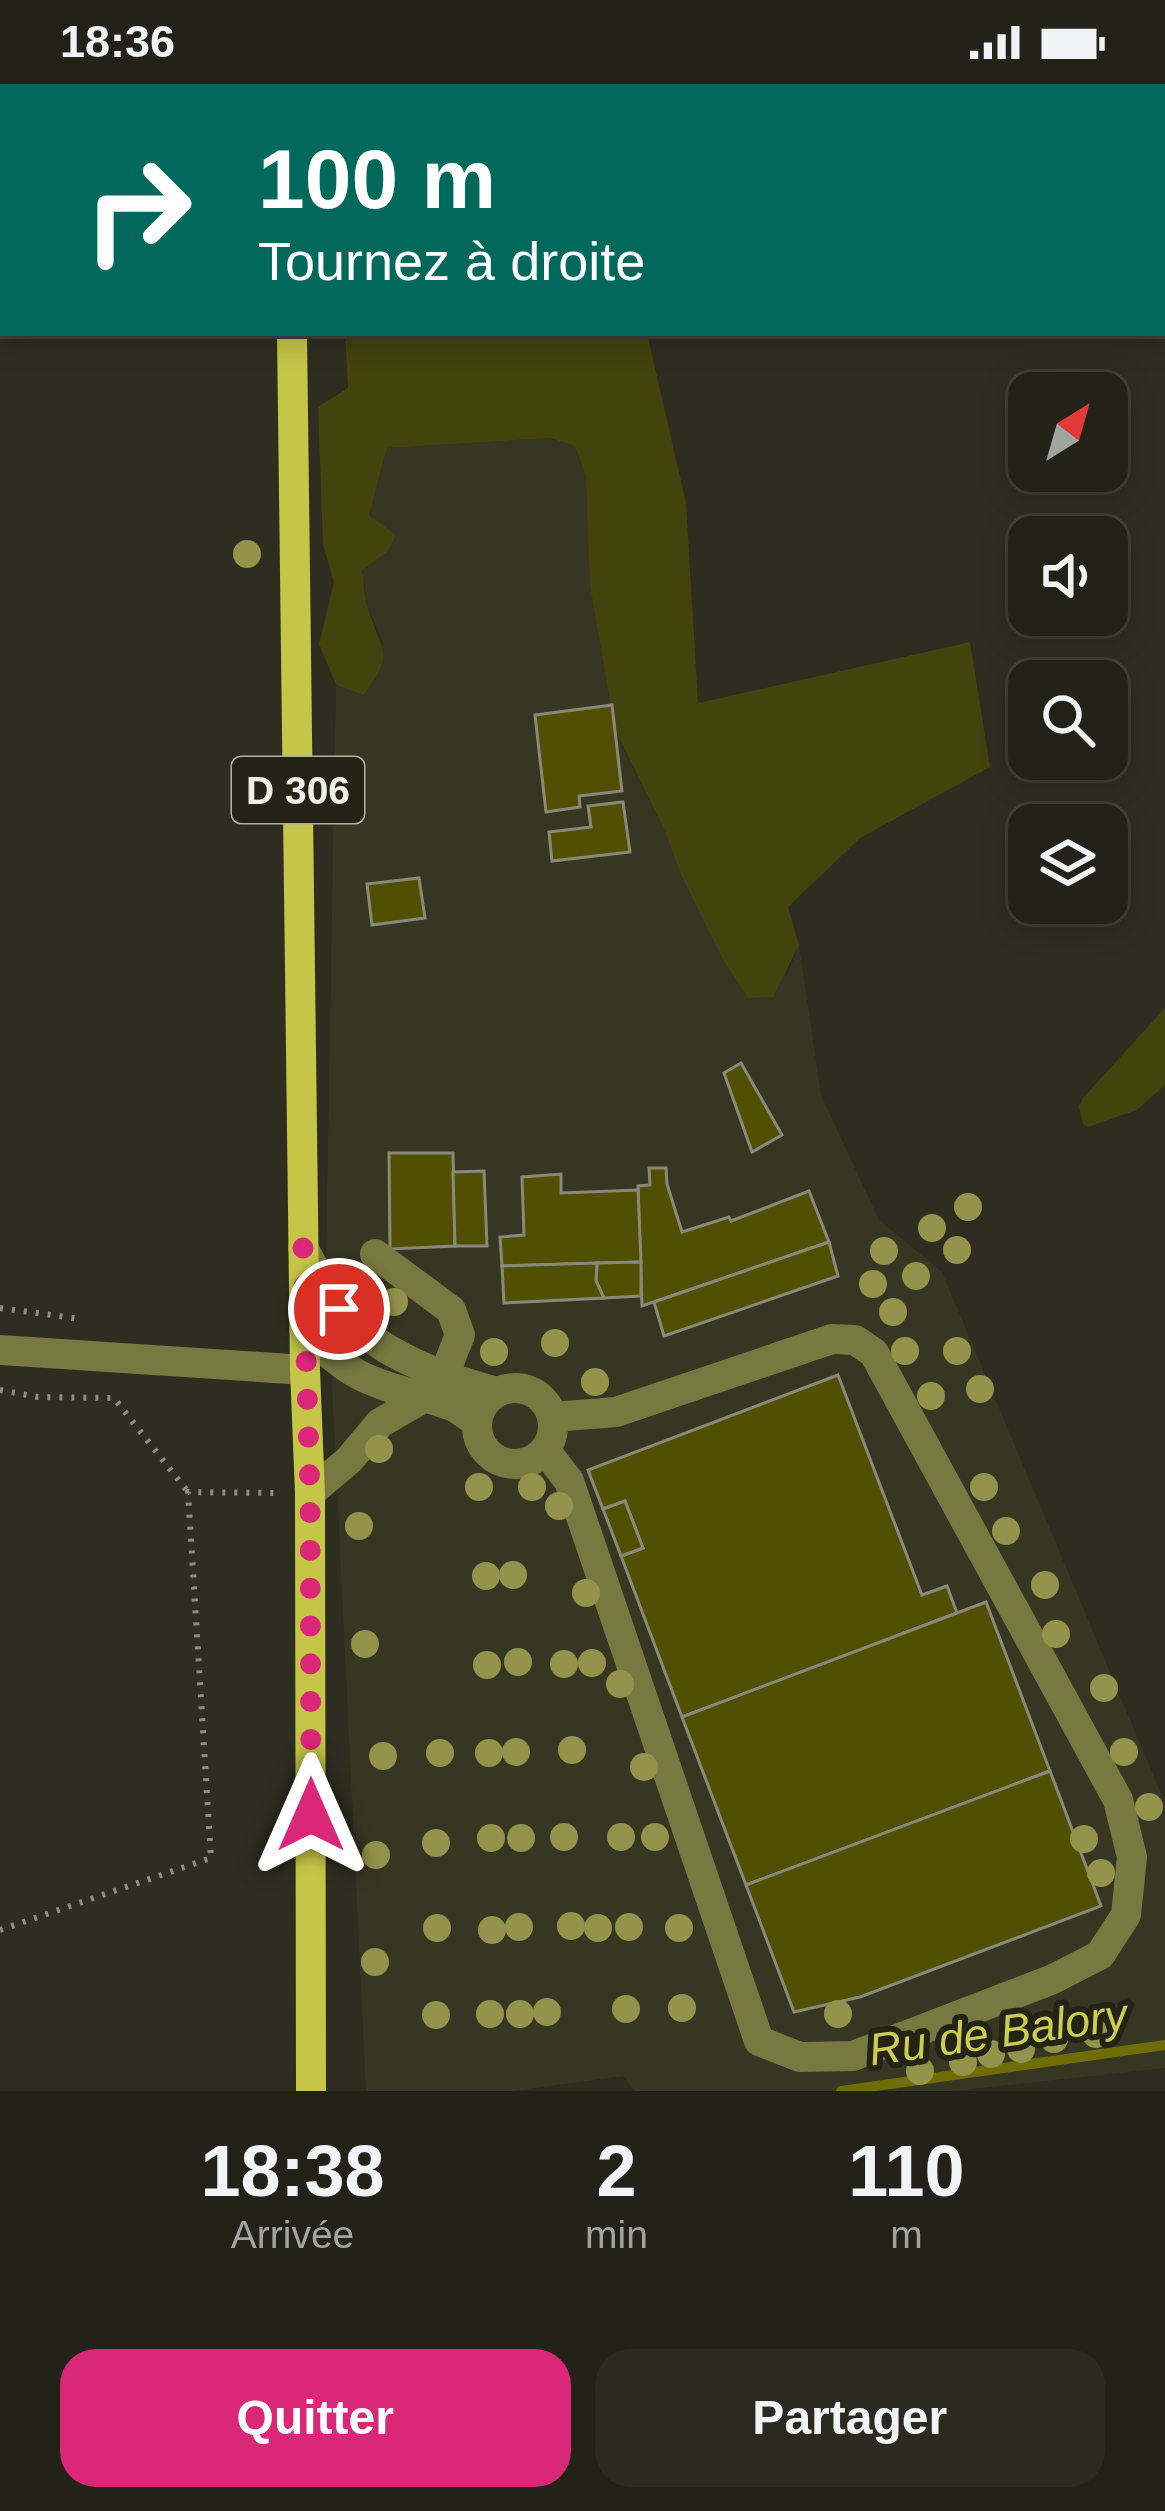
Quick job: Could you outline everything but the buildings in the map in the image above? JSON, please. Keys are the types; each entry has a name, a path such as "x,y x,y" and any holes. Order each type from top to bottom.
{"main road":[{"name":"D 306","path":"292,336 304,1370 310,1493 311,2091"}],"street":[{"path":"303,1248 339,1309 370,1340 477,1422"},
{"path":"310,1493 349,1460 380,1423 434,1386 460,1335 451,1310 375,1254"},
{"path":"304,1330 359,1378 497,1392"},
{"path":"545,1450 569,1481 759,2041 800,2057 853,2056 1052,1981 1100,1955 1126,1916 1132,1858 1118,1800 874,1353 855,1340 832,1339 616,1412 553,1417"},
{"path":"0,1350 304,1370"},
{"path":"508,1388 531,1391 553,1417 551,1440 525,1464 500,1462 482,1446 477,1422 487,1400 497,1392 508,1388"}],"path":[{"path":"0,1390 38,1397 114,1398 188,1492 211,1858 0,1930"},
{"path":"188,1492 310,1493"}],"shaded area":[{"path":"345,336 648,336 686,503 698,703 970,642 990,767 860,838 788,907 799,945 773,997 748,998 723,960 615,730 590,585 586,476 575,446 549,438 387,448 369,515 396,535 387,552 362,570 383,661 363,695 336,685 319,644 334,582 323,545 318,407 348,388"},
{"path":"549,438 575,446 586,476 615,731 723,960 748,998 787,975 799,945 821,1095 879,1220 942,1272 1165,1803 1165,2068 954,2091 635,2091 623,2076 514,2091 366,2091 326,1258 336,685 363,695 383,642 368,608 362,570 387,552 369,515 387,448"},
{"path":"1165,1008 1165,1085 1137,1110 1088,1127 1083,1124 1079,1106 1083,1098"}],"waterway":[{"name":"Ru de Balory","path":"841,2091 1165,2045"}],"route":[{"path":"311,1815 303,1248 339,1309"}]}
